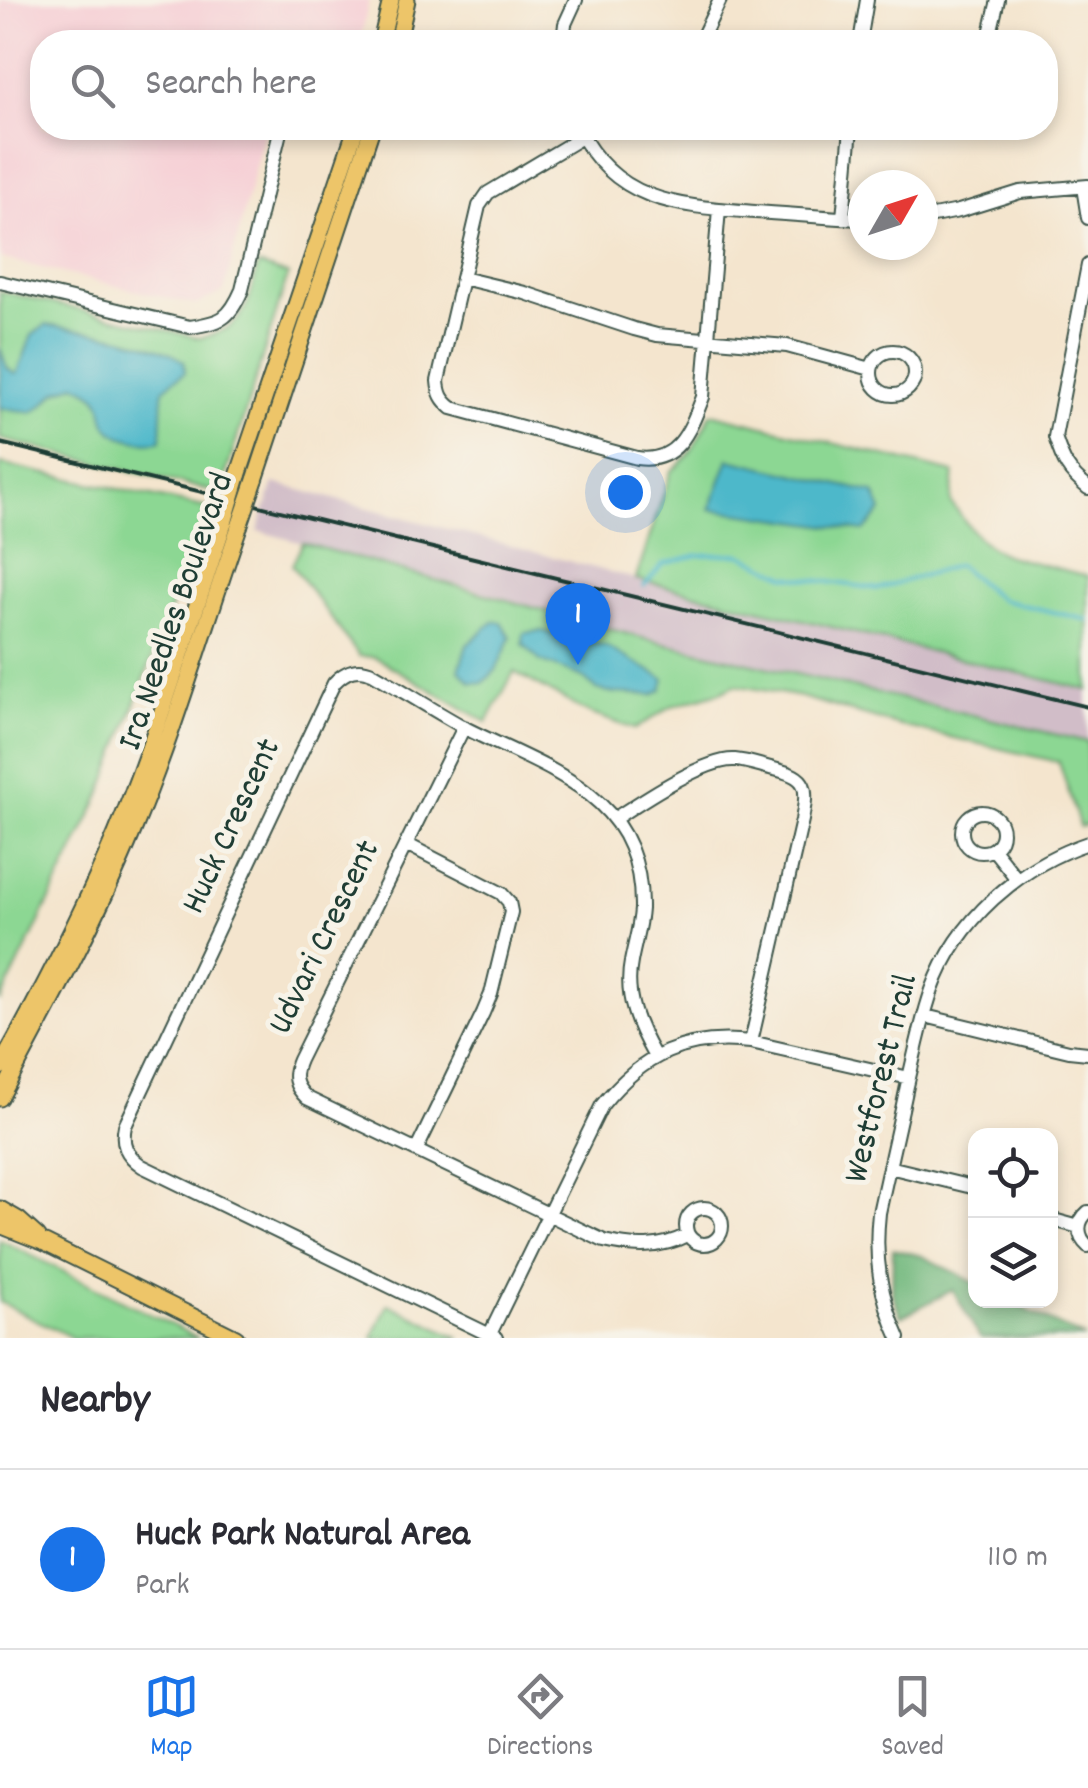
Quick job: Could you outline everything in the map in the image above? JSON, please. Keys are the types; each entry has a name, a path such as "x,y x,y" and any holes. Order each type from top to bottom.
{"main road":[{"path":"384,30 391,0"},
{"path":"401,30 408,0"},
{"name":"Ira Needles Boulevard","path":"0,1098 86,935 156,774 231,526 238,476 352,140"},
{"name":"Ira Needles Boulevard","path":"0,1067 77,921 117,832 231,526 255,480 368,140"},
{"path":"0,1209 45,1242"},
{"path":"0,1225 45,1242 236,1338"}],"street":[{"path":"564,30 576,0"},
{"path":"706,30 720,0"},
{"path":"862,30 867,0"},
{"path":"991,30 998,0"},
{"path":"0,282 190,326 218,322 235,306 242,290 278,140"},
{"path":"568,140 488,193 478,206 438,381 443,401 460,411 638,458 664,457 676,448 702,397 718,209"},
{"path":"585,140 612,173 654,198 718,209 848,218"},
{"path":"843,218 850,140"},
{"path":"938,216 1020,192 1086,187 1088,218"},
{"path":"1088,266 1056,437 1063,462 1088,488"},
{"path":"462,278 525,293 634,330 787,346 871,369"},
{"name":"Huck Crescent","path":"491,1337 142,1166 129,1155 123,1135 334,683 347,672 367,670 464,727 578,784 614,818 626,838 640,889 641,912 630,967 630,1002 654,1057"},
{"name":"Udvari Crescent","path":"464,727 299,1060 296,1086 307,1098 586,1234 621,1245 654,1246 687,1235"},
{"path":"614,818 688,776 724,761 736,760 787,772 803,783 806,792 802,820 751,1042"},
{"name":"Westforest Trail","path":"899,1338 889,1316 878,1270 876,1240 924,1016 943,966 974,920 1016,879 1088,842"},
{"path":"406,844 501,892 511,912 483,1013 416,1151"},
{"path":"994,849 1016,879"},
{"path":"924,1016 1088,1053"},
{"path":"491,1337 602,1105 619,1084 654,1057 704,1040 730,1040 909,1078"},
{"path":"889,1167 968,1186"},
{"path":"1088,1212 1079,1227 1088,1246"},
{"path":"1058,1221 1079,1227"}],"shaded area":[{"path":"0,0 369,0 363,30 30,30 30,140 262,140 224,291 196,305 0,258"},
{"path":"274,483 636,579 1088,690 1088,742 642,638 258,531"}],"green space":[{"path":"258,265 288,275 220,493 0,439 0,291 200,338 227,329 242,314"},
{"path":"711,413 954,473 951,502 982,541 1008,556 1088,576 1088,690 636,579 671,471 690,452"},
{"path":"0,464 208,508 101,795 0,1002"},
{"path":"303,543 642,638 1088,742 1088,825 1080,827 1059,762 901,726 801,697 735,685 672,706 635,729 589,713 514,672 487,722 375,657 359,656 292,565"},
{"path":"0,1240 198,1338 73,1338 0,1302"},
{"path":"893,1249 922,1256 968,1279 968,1308 1023,1308 1085,1338 980,1338 953,1290 901,1317 892,1293"},
{"path":"388,1304 460,1338 372,1338"}],"water":[{"path":"46,325 136,342 184,361 185,372 163,390 161,440 148,442 118,435 106,423 99,400 76,384 56,392 33,412 0,408 0,348 7,368 15,374 32,335"},
{"path":"729,459 874,493 882,511 864,531 710,509"},
{"path":"493,622 502,622 511,637 496,670 483,683 471,682 459,670 467,645"},
{"path":"542,631 605,646 665,679 662,690 653,695 596,689 581,676 540,661 523,644 524,633"}],"waterway":[{"path":"644,586 663,564 698,555 740,554 786,576 878,589 958,565 1001,600 1088,620"}],"railway":[{"path":"0,443 1088,707"}],"place":[{"name":"Huck Park Natural Area","path":"578,665"}]}
